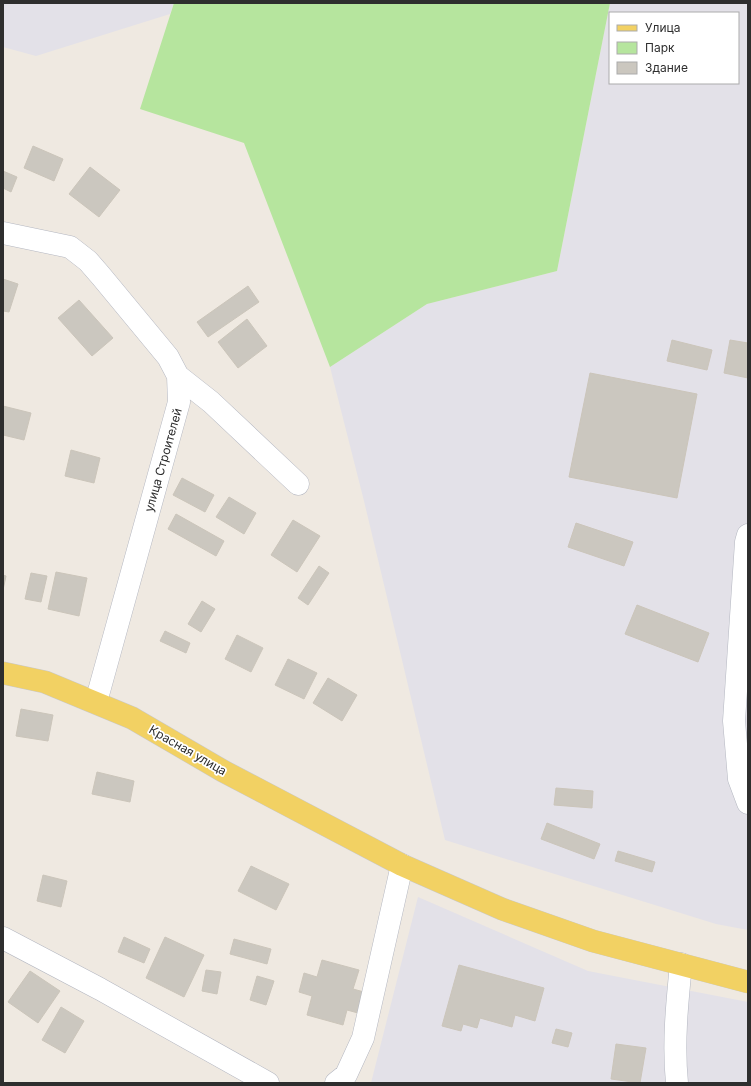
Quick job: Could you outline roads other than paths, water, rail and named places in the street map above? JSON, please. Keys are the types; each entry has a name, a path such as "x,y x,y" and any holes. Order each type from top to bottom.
{"main road":[{"name":"Красная улица","path":"3,673 45,682 132,718 223,771 402,865 502,909 593,941 748,982"}],"street":[{"name":"улица Строителей","path":"3,233 70,247 88,261 168,357 178,376 179,402 96,702"},
{"path":"178,376 211,402 298,484"},
{"path":"748,535 746,542 734,721 739,778 748,803"},
{"path":"341,1079 363,1038 402,865"},
{"path":"3,938 100,989 268,1083"},
{"path":"677,1083 675,1062 677,1007 681,964"}]}
